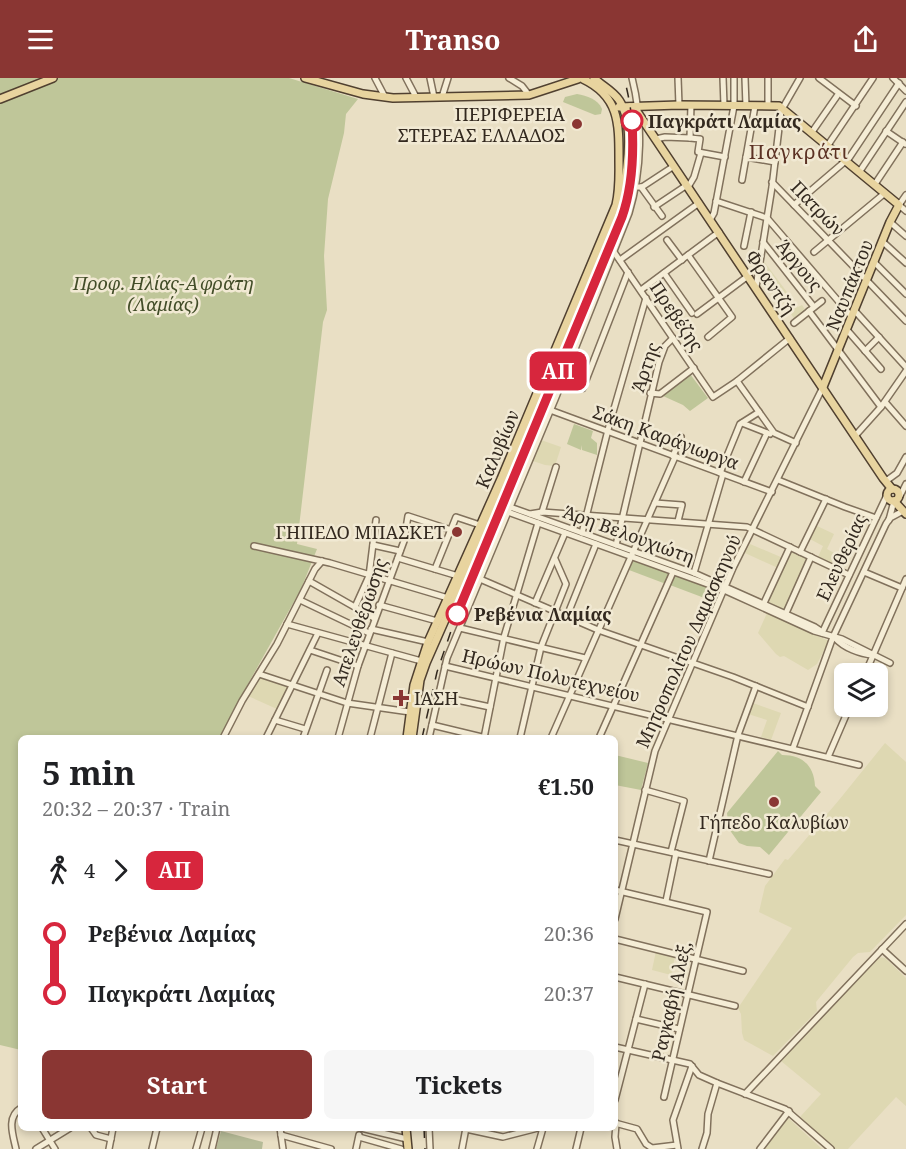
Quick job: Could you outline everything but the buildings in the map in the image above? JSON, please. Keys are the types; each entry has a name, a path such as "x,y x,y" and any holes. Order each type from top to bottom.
{"main road":[{"path":"0,99 53,78"},
{"path":"305,78 385,97 529,95 581,79 603,93 611,103 632,108 679,105 782,108 899,205"},
{"path":"554,87 565,78"},
{"path":"594,78 632,108"},
{"name":"Καλυβίων","path":"412,735 428,642 616,205 620,185 619,127 611,103"},
{"name":"Φραντζή","path":"632,108 656,139 719,232 890,491 898,491 896,499"},
{"name":"Καλυβίων","path":"407,735 414,685 423,662 507,479 620,210 628,153 626,119 632,108"},
{"path":"638,129 646,125"},
{"name":"Ναυπάκτου","path":"823,387 899,205"},
{"path":"890,491 888,499 896,499 905,512"},
{"path":"406,1131 408,1149"}],"street":[{"path":"406,78 416,97"},
{"path":"430,78 438,97"},
{"path":"438,97 448,78"},
{"path":"509,78 519,81 529,95"},
{"path":"430,735 445,666 550,411 638,187 638,129 632,108 632,78"},
{"path":"678,78 679,105"},
{"path":"723,78 724,105"},
{"path":"710,220 716,201 734,106 734,78"},
{"path":"745,78 746,106"},
{"path":"768,78 768,106"},
{"path":"756,287 782,108 800,78"},
{"path":"819,78 856,106"},
{"path":"828,145 873,78"},
{"path":"893,78 906,91"},
{"path":"375,96 376,81"},
{"path":"376,81 385,97"},
{"path":"794,205 847,160 898,83"},
{"path":"812,132 837,96"},
{"path":"860,171 906,102"},
{"path":"690,138 691,105"},
{"path":"742,180 755,106"},
{"path":"875,184 904,143 886,131"},
{"path":"656,139 663,137 700,139 698,152 725,157"},
{"path":"654,207 688,186 694,177 701,153"},
{"path":"746,157 775,162"},
{"path":"638,187 674,166"},
{"name":"Πατρών","path":"772,182 906,321"},
{"path":"638,187 662,216"},
{"path":"814,252 885,193"},
{"name":"Ναυπάκτου","path":"899,205 906,195"},
{"path":"716,201 767,218 854,314 879,337 906,369 883,404 855,436"},
{"path":"620,260 699,203"},
{"path":"899,205 906,211"},
{"path":"744,246 751,212"},
{"path":"890,222 906,236"},
{"path":"641,290 719,232"},
{"path":"668,240 682,260"},
{"path":"883,242 906,263"},
{"name":"Άργους","path":"763,243 814,307"},
{"name":"Πρεβέζης","path":"614,252 713,397 737,381"},
{"path":"688,255 732,317 708,337"},
{"path":"874,263 906,294"},
{"path":"583,388 628,272"},
{"path":"664,273 694,314 748,276"},
{"path":"582,533 646,298"},
{"path":"794,322 822,301"},
{"name":"Άργους","path":"809,311 883,404 906,426"},
{"path":"847,330 881,369"},
{"path":"865,351 879,337"},
{"name":"Άρτης","path":"616,545 650,393 662,352 673,338"},
{"path":"774,433 737,381 790,338"},
{"path":"650,393 660,394 694,368"},
{"name":"Μητροπολίτου Δαμασκηνού","path":"618,907 653,755 725,588 823,387"},
{"name":"Σάκη Καράγιωργα","path":"550,411 772,492"},
{"path":"694,573 721,473 742,423 759,412"},
{"path":"742,423 796,443"},
{"path":"744,482 767,433"},
{"path":"551,735 655,503 681,437"},
{"path":"884,480 897,473 906,457"},
{"path":"542,512 556,467"},
{"name":"Ελευθερίας","path":"822,633 897,473"},
{"path":"507,479 519,485"},
{"path":"778,480 876,518"},
{"path":"888,521 896,499 906,484"},
{"path":"800,552 826,499"},
{"path":"655,503 682,505 678,522"},
{"name":"Άρη Βελουχιώτη","path":"509,509 530,514 616,545 673,572 764,603 815,627 822,633"},
{"name":"Άρη Βελουχιώτη","path":"509,509 538,523 596,544 694,573 822,633"},
{"path":"530,514 542,512 743,526 849,575"},
{"name":"Ελευθερίας","path":"793,748 834,638 888,521 905,512"},
{"name":"Απελευθέρωσης","path":"339,735 374,618 398,558 408,516 451,530"},
{"path":"435,569 456,517 480,525"},
{"path":"355,607 369,576 376,520"},
{"path":"485,735 504,638 538,523"},
{"path":"535,603 565,532"},
{"path":"567,616 596,544"},
{"path":"373,545 400,551"},
{"path":"254,546 322,561 448,598"},
{"path":"764,603 790,547"},
{"path":"786,614 811,557"},
{"path":"398,558 458,576"},
{"path":"521,735 541,647 566,584 555,559"},
{"path":"224,735 238,707 322,561"},
{"path":"600,735 673,572"},
{"path":"864,572 902,588"},
{"path":"480,579 598,630 756,686 808,707"},
{"path":"870,663 906,579"},
{"path":"309,581 374,618"},
{"path":"300,600 370,631 428,642"},
{"path":"379,605 437,621"},
{"path":"287,624 423,662"},
{"path":"460,628 585,658"},
{"path":"268,735 318,633"},
{"path":"822,633 834,638 840,644 890,663"},
{"path":"310,650 358,666"},
{"path":"371,735 392,653"},
{"name":"Ηρώων Πολυτεχνείου","path":"445,666 859,765"},
{"path":"304,735 327,670"},
{"path":"259,674 347,703 410,712"},
{"path":"709,861 738,735 756,686"},
{"path":"438,696 490,707"},
{"path":"828,757 845,717"},
{"path":"275,720 305,729"},
{"path":"432,725 473,735"},
{"path":"618,890 666,901 684,801 645,790"},
{"path":"618,841 769,874"},
{"name":"Ραγκαβή Αλεξ,","path":"664,1096 707,912 666,901"},
{"path":"745,1094 906,924"},
{"path":"618,940 743,971"},
{"path":"882,949 906,971"},
{"path":"618,978 735,1006"},
{"path":"618,1078 645,984"},
{"path":"636,1019 679,1029"},
{"path":"618,1048 672,1059 692,1066 699,1075 789,1111 831,1149"},
{"path":"618,1124 638,1129 646,1144 652,1148 678,1147 673,1120 692,1066"},
{"path":"702,1149 710,1105 717,1083"},
{"path":"16,1149 12,1121 18,1110"},
{"path":"760,1149 789,1111"},
{"path":"44,1131 55,1149"},
{"path":"36,1149 65,1131"},
{"path":"93,1131 96,1135 111,1140"},
{"path":"109,1149 112,1131"},
{"path":"152,1149 156,1131"},
{"path":"196,1149 201,1131"},
{"path":"212,1149 216,1131"},
{"path":"283,1149 280,1131 332,1149"},
{"path":"356,1149 360,1131"},
{"path":"367,1140 369,1131"},
{"path":"377,1131 407,1139"},
{"path":"429,1131 430,1149"},
{"path":"462,1149 466,1131"},
{"path":"475,1131 506,1136 526,1131"},
{"path":"493,1135 496,1131"},
{"path":"537,1149 542,1131"},
{"path":"576,1149 580,1131"},
{"path":"615,1131 617,1149"},
{"path":"359,1137 400,1149"}],"shaded area":[{"path":"763,260 798,307 802,305 806,311 795,320 762,271"},
{"path":"541,440 561,447 555,466 533,461"},
{"path":"815,525 834,534 827,549 836,554 831,564 818,557 823,546 808,538"},
{"path":"750,544 783,558 778,568 745,553"},
{"path":"790,550 808,558 786,610 767,602"},
{"path":"767,613 829,641 817,664 808,670 776,654 758,633"},
{"path":"261,677 289,686 277,709 248,696"},
{"path":"753,703 781,713 771,740 761,737 767,720 748,714"},
{"path":"885,743 906,762 906,915 870,952 858,953 853,957 816,1002 817,1011 773,1056 744,1040 741,1014 738,1008 792,928 759,912 765,886 785,859 788,860"},
{"path":"656,951 675,956 671,975 652,970"},
{"path":"879,957 885,958 906,978 906,1106 896,1097 848,1149 834,1149 800,1117 821,1094 781,1061"},
{"path":"787,1117 822,1149 763,1149"}],"green space":[{"name":"Προφ. Ηλίας-Αφράτη (Λαμίας)","path":"0,78 289,78 358,99 346,114 344,133 328,199 324,256 327,310 323,322 297,544 317,549 301,589 221,735 18,735 18,1049 0,1045"},
{"path":"577,94 595,100 602,109 601,114 595,115 563,102 565,97"},
{"path":"690,374 708,398 690,411 683,405 663,396"},
{"path":"574,424 593,431 591,438 597,443 597,455 582,450 581,445 581,450 567,444"},
{"path":"633,560 670,573 666,584 629,570"},
{"path":"674,575 719,591 715,602 670,585"},
{"name":"Γήπεδο Καλυβίων","path":"778,751 782,755 796,757 806,763 810,767 815,786 821,792 769,855 760,847 739,843 729,829 727,813"},
{"path":"618,756 648,763 641,790 618,786"},
{"path":"221,1131 263,1142 262,1149 216,1149"}],"railway":[{"path":"423,735 437,672 451,631 625,210 629,194 633,144 631,111 624,78"},
{"path":"424,1131 425,1149"}],"train":[{"name":"ΑΠ","path":"457,614 622,217 628,198 633,166 632,121"}],"place":[{"name":"Παγκράτι Λαμίας","path":"632,121"},
{"name":"ΠΕΡΙΦΕΡΕΙΑ ΣΤΕΡΕΑΣ ΕΛΛΑΔΟΣ","path":"577,124"},
{"name":"ΓΗΠΕΔΟ ΜΠΑΣΚΕΤ","path":"457,532"},
{"name":"Ρεβένια Λαμίας","path":"457,614"},
{"name":"ΙΑΣΗ","path":"401,698"},
{"name":"Γήπεδο Καλυβίων","path":"774,802"}],"district":[{"name":"Παγκράτι","path":"799,151"}]}
